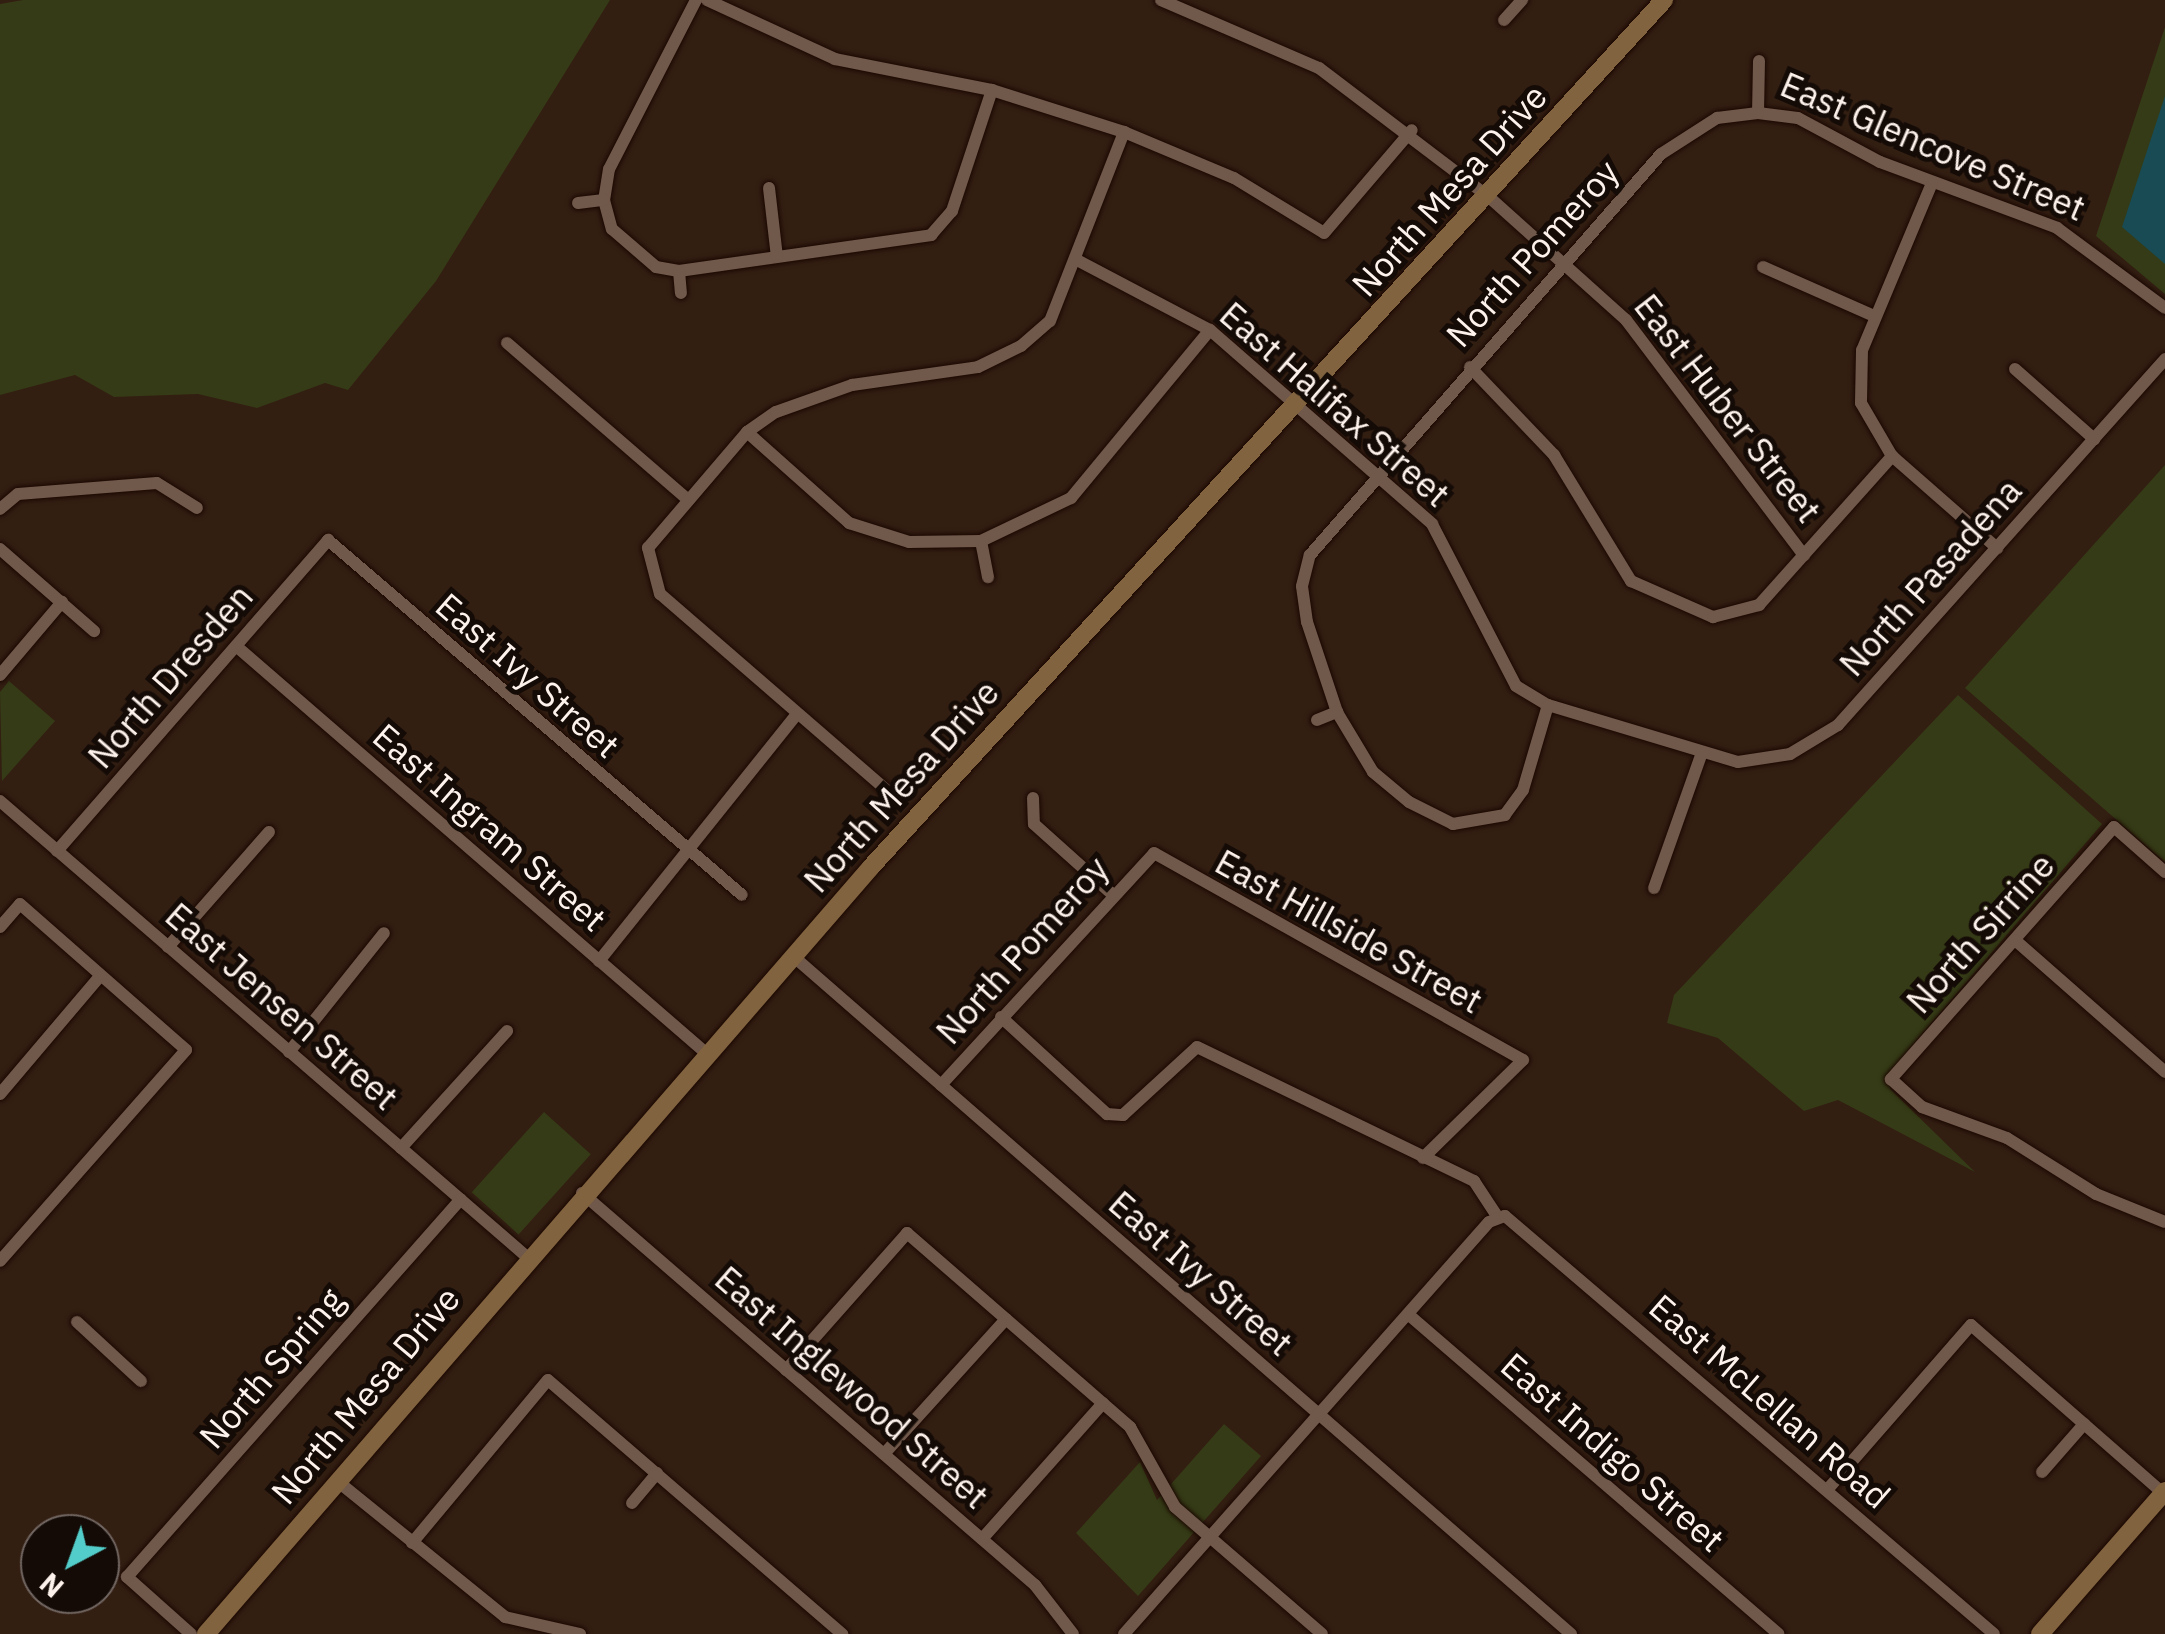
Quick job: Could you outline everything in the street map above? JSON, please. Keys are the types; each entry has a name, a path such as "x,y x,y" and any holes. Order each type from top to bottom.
{"main road":[{"name":"North Mesa Drive","path":"206,1634 526,1256 793,956 1664,0"},
{"path":"2040,1634 2164,1492"}],"street":[{"path":"696,0 610,169 604,200 631,252 679,271 931,235 952,211 992,90"},
{"path":"706,0 835,58 992,90 1124,132 1234,178 1324,233 1412,130"},
{"name":"East Huber Street","path":"1161,0 1190,5 1320,68 1412,130 1489,196 1626,320 1804,555"},
{"path":"1504,20 1522,0"},
{"name":"East Glencove Street","path":"1759,62 1758,113 1798,118 1932,183 2095,248 2165,308"},
{"name":"North Pomeroy","path":"1548,706 1523,790 1506,815 1482,826 1453,824 1409,802 1364,760 1337,712 1302,586 1329,523 1562,262 1686,132 1758,113"},
{"path":"890,794 660,594 648,548 746,432 814,395 978,367 1021,346 1050,321 1124,132"},
{"path":"1932,183 1874,316 1858,377 1871,427 1892,456 1997,548"},
{"path":"769,188 777,258"},
{"path":"578,203 604,200"},
{"name":"East Halifax Street","path":"1077,260 1210,330 1376,472 1454,558 1496,661 1548,706 1701,755"},
{"path":"1762,267 1874,316"},
{"path":"679,271 681,293"},
{"path":"746,432 849,522 910,542 981,541 1038,519 1090,480 1210,330"},
{"path":"506,343 688,500"},
{"name":"North Pasadena","path":"1701,755 1770,760 1814,743 1997,548 2165,359"},
{"path":"1470,368 1554,455 1631,581 1662,600 1738,616 1804,555 1892,456"},
{"path":"2015,369 2094,439"},
{"path":"0,510 18,494 158,483 197,508"},
{"name":"East Ivy Street","path":"328,540 688,855 742,896"},
{"name":"North Dresden","path":"57,851 328,540"},
{"path":"981,541 988,577"},
{"path":"0,549 94,631"},
{"path":"0,674 62,602"},
{"name":"East Ingram Street","path":"236,646 706,1054"},
{"path":"1317,720 1337,712"},
{"path":"599,961 688,855 797,714"},
{"path":"1654,888 1701,755"},
{"path":"1034,798 1034,824 1111,893"},
{"name":"East Jensen Street","path":"0,801 526,1256"},
{"name":"North Sirrine","path":"2165,872 2114,827 1891,1079 1922,1106 2007,1138 2096,1194 2165,1222"},
{"path":"168,947 269,832"},
{"name":"North Pomeroy","path":"941,1085 1148,855"},
{"name":"East Hillside Street","path":"1148,855 1523,1060 1422,1158"},
{"path":"0,927 20,904 186,1050 0,1261"},
{"path":"289,1052 384,933"},
{"path":"2015,940 2165,1072"},
{"name":"East Ivy Street","path":"793,956 1571,1634"},
{"path":"0,1094 100,976"},
{"name":"East McLellan Road","path":"1001,1018 1107,1114 1122,1115 1187,1049 1483,1188 1501,1216 1994,1634"},
{"path":"401,1148 506,1031"},
{"name":"East Inglewood Street","path":"582,1193 982,1539 1072,1634"},
{"name":"North Spring","path":"191,1634 126,1576 461,1198"},
{"path":"1124,1634 1501,1216"},
{"path":"786,1370 907,1234 1103,1403 1141,1441 1175,1507 1322,1634"},
{"name":"East Indigo Street","path":"1408,1315 1778,1634"},
{"path":"884,1454 1006,1319"},
{"path":"77,1322 141,1380"},
{"path":"1827,1490 1971,1325 2164,1492"},
{"path":"412,1543 548,1380 842,1634"},
{"path":"982,1539 1103,1403"},
{"path":"2042,1472 2084,1424"},
{"path":"632,1503 656,1473"},
{"path":"336,1480 505,1618 536,1631 580,1634"}],"green space":[{"path":"23,0 610,0 436,281 348,390 325,383 257,408 198,394 114,397 75,375 0,395 0,4"},
{"path":"2165,27 2165,294 2096,236"},
{"path":"2165,465 2165,862 1965,688"},
{"path":"9,681 55,721 2,781 0,692"},
{"path":"1958,695 2102,824 1890,1071 1890,1089 1975,1172 1838,1100 1804,1111 1718,1038 1667,1023 1674,995"},
{"path":"544,1112 591,1154 519,1234 472,1192"},
{"path":"1224,1424 1261,1456 1138,1596 1076,1533 1140,1462 1157,1500"}],"water":[{"path":"2165,96 2165,264 2122,227"}]}
